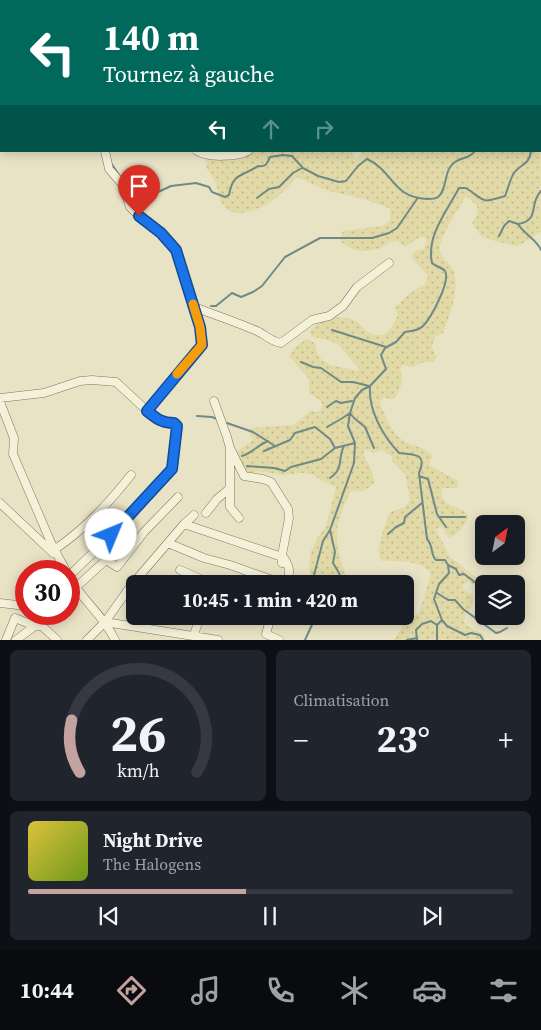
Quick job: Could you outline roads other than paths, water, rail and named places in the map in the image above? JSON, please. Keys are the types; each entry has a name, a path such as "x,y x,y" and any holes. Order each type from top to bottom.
{"street":[{"path":"105,152 109,170 122,184 130,207 161,233 176,250 200,327 202,345 147,411"},
{"path":"199,152 205,156 211,156 242,154 246,152"},
{"path":"194,307 232,320 260,332 272,341 281,343 312,320 329,316 343,306 357,287 390,263"},
{"path":"0,398 44,393 80,381 116,382 157,420 164,423 174,423 177,426 172,469 129,518 80,566"},
{"path":"0,402 14,438 13,454 60,560"},
{"path":"214,402 230,448 244,476 271,482 288,509 289,518 283,559"},
{"path":"230,448 230,507 239,518"},
{"path":"54,550 84,528 100,512 130,475"},
{"path":"206,512 229,489"},
{"path":"80,583 106,560 117,567 144,532 178,497"},
{"path":"0,503 60,560"},
{"path":"144,575 168,542 194,515"},
{"path":"184,524 283,559 290,566 288,575"},
{"path":"168,542 204,558 259,575"},
{"path":"180,570 191,575"},
{"path":"80,594 105,622 116,640"},
{"path":"87,640 126,598"},
{"path":"0,603 15,605"},
{"path":"6,640 15,618 39,626 57,640"},
{"path":"105,622 218,640"},
{"path":"194,635 197,625"},
{"path":"268,625 266,634 279,640"},
{"path":"16,640 39,626"}],"waterway":[{"path":"128,191 130,195 136,197 147,189 158,192 171,186 196,183 209,187 212,192 225,197 229,195 233,182 239,176 258,166 265,165 270,157 283,155 292,156 303,168 318,176 339,182 346,181 358,166 367,159 383,170 399,189 406,194 433,199 441,194 451,165 474,152"},
{"path":"417,640 416,630 422,624 431,621 437,625 442,620 434,599 439,584 449,573 448,565 445,560 436,560 427,539 419,473 422,461 418,456 399,453 387,439 371,404 370,386 386,369 381,355 385,348 396,342 405,332 417,330 423,326 443,291 445,271 432,263 432,243 439,224 459,188 466,188 484,200 505,196 513,175 527,162 531,152"},
{"path":"111,163 121,178"},
{"path":"257,198 269,189 279,187 293,173 302,168"},
{"path":"541,191 535,201 532,215 525,222 518,224 537,243 541,250"},
{"path":"211,306 216,306 232,293 241,297 253,292 262,286 285,257 320,238 372,238 389,233 397,228 417,199"},
{"path":"499,236 509,221 518,224"},
{"path":"332,330 386,347"},
{"path":"301,362 321,368 341,382 353,382 369,386"},
{"path":"314,575 323,541 330,530 354,463 355,443 348,426 350,413 355,398 362,390 370,386"},
{"path":"327,407 336,401 341,403 352,401"},
{"path":"327,427 350,413 365,427 374,448"},
{"path":"197,416 217,419"},
{"path":"224,422 253,432 275,446"},
{"path":"264,451 290,440 295,433 315,427 330,439 335,448 355,443"},
{"path":"242,456 268,441"},
{"path":"330,478 338,470 344,446"},
{"path":"247,466 274,468 285,471 291,467 321,459 335,448"},
{"path":"419,476 428,479 437,514 446,527"},
{"path":"388,534 404,523 405,517 422,503"},
{"path":"440,517 465,517"},
{"path":"330,530 335,552 333,563 339,575"},
{"path":"448,565 456,569 459,575 464,574 475,582"},
{"path":"437,593 448,600 455,600 463,609 496,633 507,628"},
{"path":"442,620 447,626 465,635 471,633 480,635 483,640"},
{"path":"305,640 312,625"},
{"path":"437,625 437,640"},
{"path":"407,640 417,638"}]}
